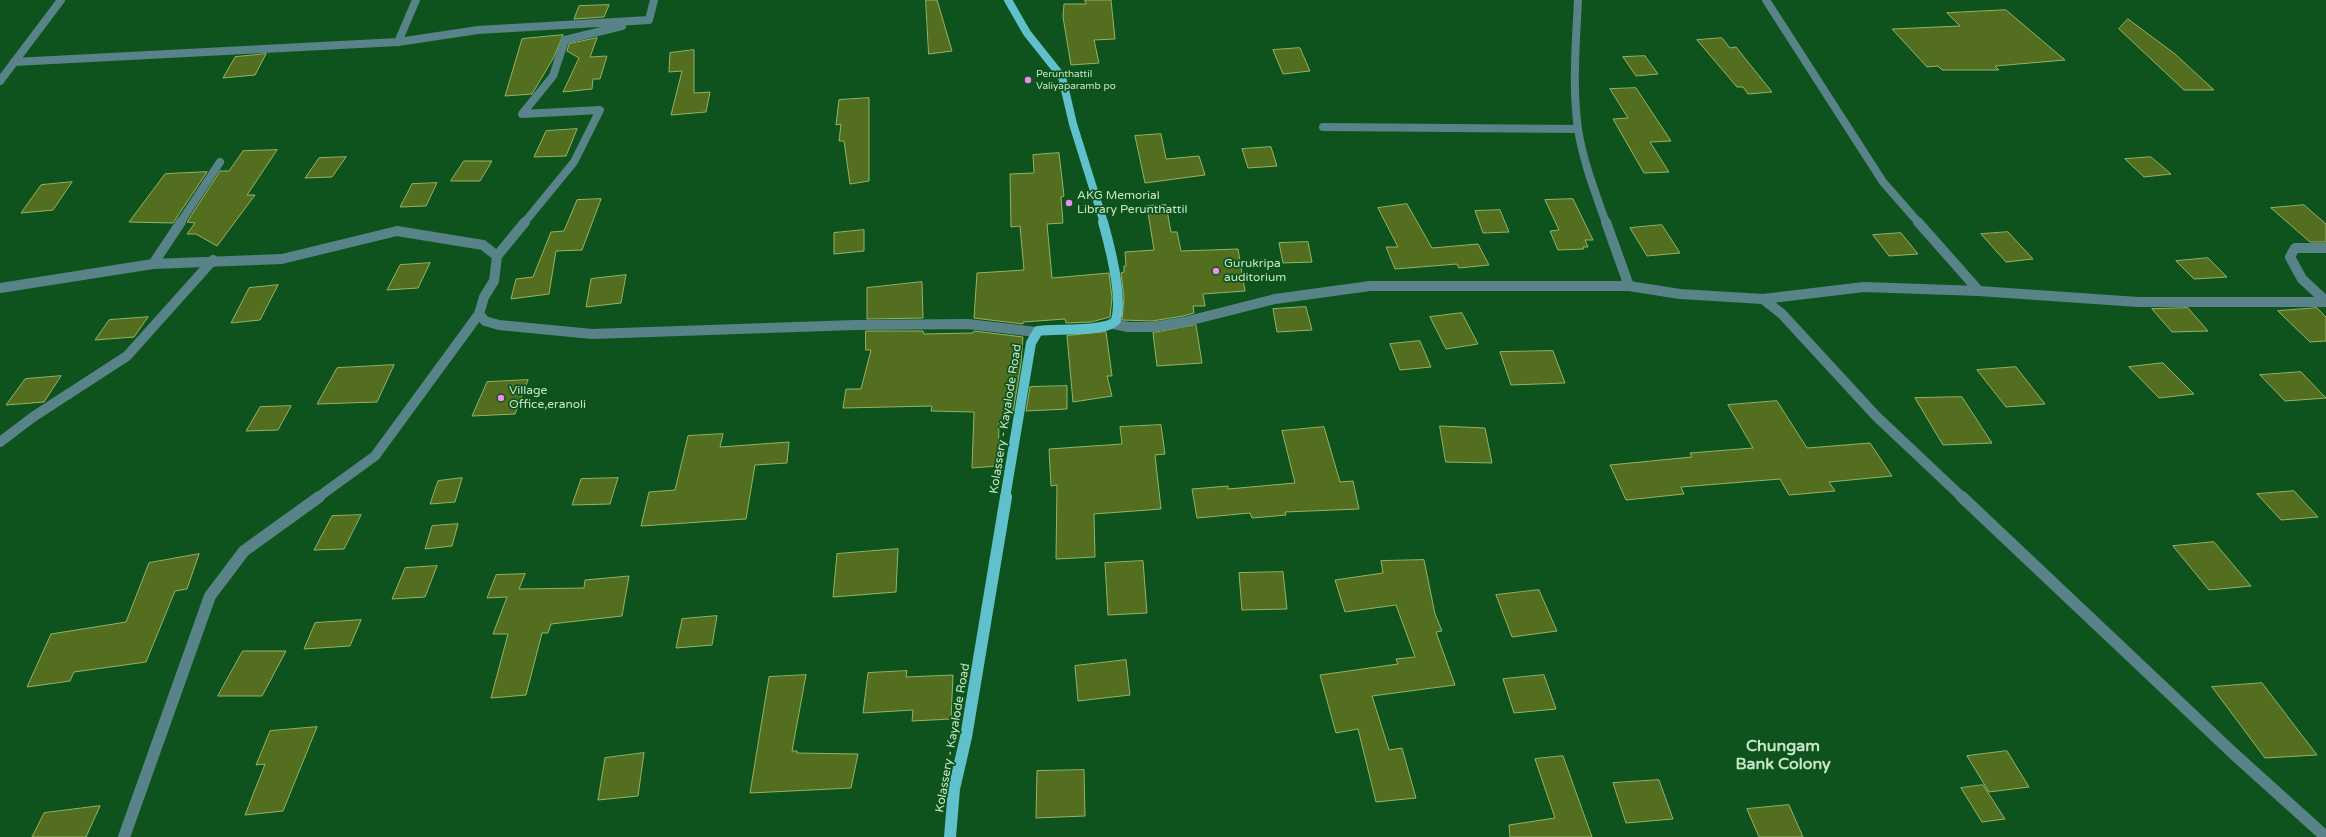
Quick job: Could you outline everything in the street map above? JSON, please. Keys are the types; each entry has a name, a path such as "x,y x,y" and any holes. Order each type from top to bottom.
{"main road":[{"path":"1008,0 1034,41 1058,71 1063,82 1072,120 1111,248 1118,303 1117,316 1113,324"},
{"name":"Kolassery - Kayalode Road","path":"950,837 954,789 969,721 1013,458 1017,420 1026,378 1031,343 1036,332 1051,328 1108,326 1113,324"}],"street":[{"path":"0,81 61,0"},
{"path":"398,42 416,0"},
{"path":"648,20 654,0"},
{"path":"1578,0 1575,83 1578,129 1589,176 1630,286"},
{"path":"1766,0 1883,182 1978,291"},
{"path":"14,62 398,42 478,30 648,20"},
{"path":"124,837 210,596 244,550 375,456 479,314 484,297 494,281 497,256 574,162 600,110 522,114 553,76 564,40 648,20"},
{"path":"1323,127 1578,129"},
{"path":"153,264 220,162"},
{"path":"0,288 153,264 213,260 282,259 397,231 483,245 497,256"},
{"path":"2326,248 2295,248 2290,257 2302,279 2326,301"},
{"path":"0,442 33,417 127,356 188,290 213,260"},
{"path":"1113,324 1128,327 1160,326 1184,322 1275,299 1370,286 1630,286 1680,294 1763,299 1810,292 1864,287 1978,291 2138,302 2326,301"},
{"path":"1763,299 1782,314 1876,416 2228,749 2326,837"},
{"path":"479,314 485,322 499,325 592,334 855,325 961,324 1036,332"}],"building":[{"path":"926,0 937,0 952,51 929,54"},
{"path":"1085,0 1111,0 1115,39 1094,40 1099,63 1071,65 1063,17 1064,4 1086,4"},
{"path":"609,5 604,17 574,19 579,6"},
{"path":"2006,10 2065,60 1995,66 1999,70 1942,70 1938,66 1927,67 1892,29 1960,26 1947,13"},
{"path":"2128,19 2175,54 2214,90 2184,90 2119,29"},
{"path":"563,35 554,57 532,94 505,96 522,39"},
{"path":"597,38 590,57 607,56 600,79 593,79 592,89 563,92 579,58 567,51 569,44"},
{"path":"1722,38 1730,48 1736,47 1772,92 1748,94 1743,87 1737,87 1697,40"},
{"path":"1300,48 1310,71 1283,74 1273,50"},
{"path":"694,50 694,93 710,92 706,112 671,115 682,71 669,72 670,53"},
{"path":"266,54 255,75 223,78 235,57"},
{"path":"1645,56 1658,74 1636,76 1623,57"},
{"path":"1636,88 1671,141 1650,142 1669,172 1644,173 1613,119 1628,118 1610,89"},
{"path":"869,98 869,181 850,184 844,141 839,141 841,124 836,125 839,100"},
{"path":"577,129 566,156 534,157 546,131"},
{"path":"1161,134 1166,159 1199,156 1205,175 1145,183 1135,136"},
{"path":"1271,147 1277,166 1248,168 1242,149"},
{"path":"277,150 247,195 255,195 217,246 196,234 187,234 195,223 187,222 220,171 229,171 243,151"},
{"path":"1059,153 1064,196 1061,197 1063,223 1047,224 1052,278 1109,273 1112,298 1110,317 1091,322 1066,323 1065,319 1023,322 1023,324 974,318 977,273 1024,270 1020,226 1011,227 1010,174 1034,173 1033,155"},
{"path":"346,157 332,177 305,178 319,158"},
{"path":"2151,157 2171,174 2144,177 2125,159"},
{"path":"464,161 492,161 480,181 451,181"},
{"path":"207,172 173,223 129,222 165,174"},
{"path":"72,182 53,210 21,213 41,185"},
{"path":"437,183 426,206 400,207 412,184"},
{"path":"601,199 582,250 556,251 549,294 511,299 516,279 533,277 551,232 564,231 577,200"},
{"path":"1573,199 1593,240 1585,240 1588,247 1583,247 1584,249 1558,250 1550,231 1559,230 1545,200"},
{"path":"1407,204 1432,248 1478,244 1489,265 1459,268 1457,264 1395,269 1386,247 1398,247 1378,208"},
{"path":"1166,205 1171,232 1177,232 1181,251 1238,249 1245,291 1203,294 1205,306 1193,306 1194,313 1183,316 1152,321 1122,320 1124,298 1121,273 1124,272 1124,266 1126,266 1125,252 1154,250 1147,206"},
{"path":"2304,205 2326,224 2326,242 2310,242 2271,208"},
{"path":"1500,210 1509,232 1483,233 1475,211"},
{"path":"1662,225 1680,253 1647,256 1630,228"},
{"path":"864,230 864,251 834,254 834,233"},
{"path":"2008,232 2033,259 2006,262 1981,234"},
{"path":"1901,233 1918,254 1889,256 1873,235"},
{"path":"1308,242 1312,262 1283,263 1279,243"},
{"path":"2208,258 2227,277 2194,279 2176,261"},
{"path":"430,263 418,288 387,290 400,265"},
{"path":"626,275 621,303 586,307 591,279"},
{"path":"922,282 923,318 867,319 867,288"},
{"path":"278,285 260,320 231,323 249,288"},
{"path":"1306,307 1312,330 1277,332 1273,309"},
{"path":"2188,308 2208,331 2172,332 2152,309"},
{"path":"2317,308 2326,317 2326,341 2310,342 2278,311"},
{"path":"1462,313 1478,344 1446,349 1430,317"},
{"path":"148,317 134,337 95,340 109,320"},
{"path":"1196,325 1202,363 1157,366 1153,333"},
{"path":"866,331 923,331 924,334 973,333 974,331 1023,337 1021,363 1013,412 1004,412 1004,423 999,423 998,466 972,468 974,412 931,411 932,406 843,408 846,389 861,389 871,350 866,350"},
{"path":"1106,332 1112,376 1107,376 1112,396 1073,402 1067,336"},
{"path":"1420,341 1431,367 1400,370 1390,344"},
{"path":"1553,351 1565,383 1511,385 1500,352"},
{"path":"2163,363 2194,394 2159,398 2129,367"},
{"path":"394,365 377,402 317,404 337,368"},
{"path":"2016,367 2045,404 2006,407 1977,370"},
{"path":"2301,372 2326,398 2285,401 2260,375"},
{"path":"61,376 44,402 6,405 25,379"},
{"name":"Village Office,eranoli","path":"528,380 515,414 472,416 487,382"},
{"path":"1067,386 1067,409 1026,411 1030,387"},
{"path":"1962,397 1992,443 1943,445 1915,398"},
{"path":"1777,401 1807,448 1870,443 1892,476 1829,482 1835,491 1789,495 1780,479 1681,487 1684,494 1626,500 1610,465 1692,457 1690,453 1753,448 1728,405"},
{"path":"291,406 278,430 246,431 260,407"},
{"path":"1161,425 1165,454 1155,455 1161,509 1094,514 1095,557 1056,559 1057,485 1051,486 1049,449 1122,444 1120,427"},
{"path":"1440,426 1485,428 1492,463 1446,462"},
{"path":"1324,427 1340,482 1353,481 1359,509 1285,512 1286,515 1252,518 1250,513 1197,518 1192,489 1228,486 1228,489 1295,483 1282,431"},
{"path":"723,434 720,447 789,442 787,463 755,465 746,519 641,526 649,492 675,490 688,436"},
{"path":"462,478 455,502 430,504 438,481"},
{"path":"618,478 610,504 572,505 581,479"},
{"path":"2294,491 2318,517 2281,520 2257,494"},
{"path":"361,515 344,549 314,550 332,516"},
{"path":"458,524 452,546 425,549 432,526"},
{"path":"2214,542 2251,586 2209,590 2173,546"},
{"path":"898,549 896,592 833,597 837,554"},
{"path":"199,554 187,589 175,591 146,662 74,672 70,681 27,687 51,634 126,622 149,563"},
{"path":"1424,560 1435,614 1442,631 1436,632 1455,685 1372,696 1389,750 1402,748 1416,798 1376,802 1358,729 1336,733 1320,675 1398,664 1396,659 1415,657 1396,605 1345,612 1335,580 1383,573 1381,561"},
{"path":"1143,561 1147,613 1108,615 1105,563"},
{"path":"437,566 425,597 392,599 405,568"},
{"path":"1283,572 1287,609 1242,610 1239,573"},
{"path":"525,574 519,589 584,588 585,580 629,576 622,616 551,624 548,633 542,633 526,695 491,698 508,634 493,634 507,597 487,598 496,575"},
{"path":"1539,590 1557,631 1512,637 1496,595"},
{"path":"717,616 712,645 676,648 682,619"},
{"path":"361,620 350,646 304,649 315,623"},
{"path":"243,651 286,651 262,696 218,696"},
{"path":"1126,660 1130,695 1078,701 1075,666"},
{"path":"907,671 906,677 953,675 951,719 912,721 913,710 863,713 868,673"},
{"path":"806,675 792,751 797,751 797,753 858,754 851,788 750,793 769,677"},
{"path":"1544,675 1556,709 1514,713 1503,679"},
{"path":"2262,683 2317,755 2265,758 2212,687"},
{"path":"317,727 283,811 245,815 265,764 256,765 270,731"},
{"path":"2007,751 2029,787 1989,792 1967,756"},
{"path":"644,753 638,796 598,800 605,758"},
{"path":"1563,756 1592,837 1510,837 1509,825 1555,818 1535,759"},
{"path":"1084,770 1085,816 1036,818 1037,771"},
{"path":"1659,780 1673,819 1626,823 1613,783"},
{"path":"1983,785 2005,819 1982,822 1961,788"},
{"path":"1789,805 1803,837 1759,837 1747,809"},
{"path":"100,806 86,837 32,837 44,813"}],"place":[{"name":"Perunthattil Valiyaparamb po","path":"1028,80"},
{"name":"AKG Memorial Library Perunthattil","path":"1069,203"},
{"name":"Gurukripa auditorium","path":"1216,271"},
{"name":"Village Office,eranoli","path":"501,398"}],"district":[{"name":"Chungam Bank Colony","path":"1783,756"}]}
